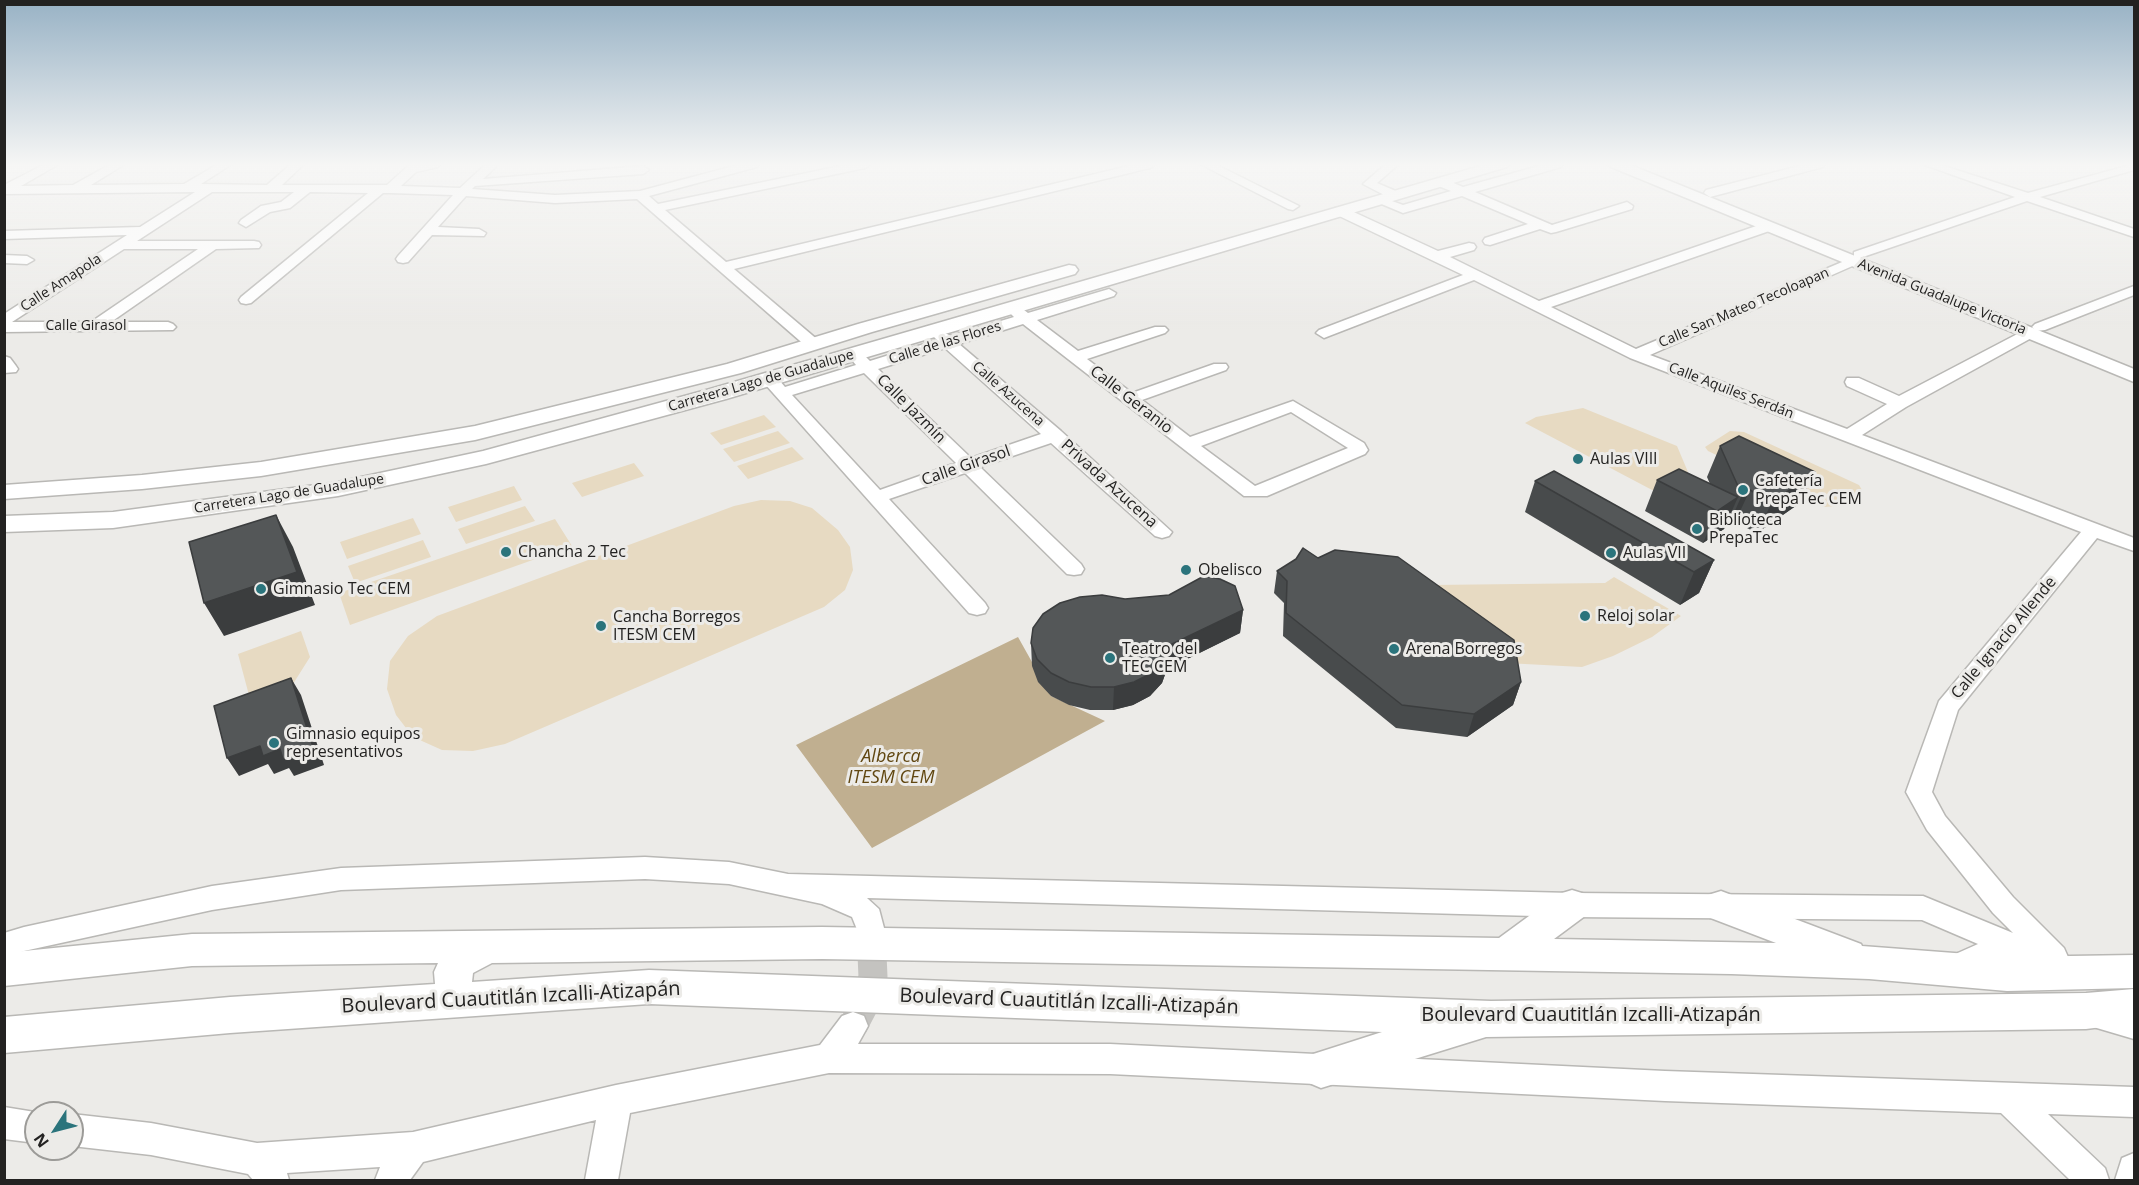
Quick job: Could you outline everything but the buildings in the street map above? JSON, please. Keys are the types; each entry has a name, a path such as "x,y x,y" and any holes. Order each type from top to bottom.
{"main road":[{"name":"Carretera Lago de Guadalupe","path":"4,492 142,482 261,469 475,433 734,369 866,327 1246,219"},
{"name":"Carretera Lago de Guadalupe","path":"4,524 113,520 338,489 415,474 775,386 860,360 884,344 941,336 1101,288 1314,219"},
{"name":"Avenida Guadalupe Victoria","path":"1749,219 1856,258"},
{"name":"Avenida Guadalupe Victoria","path":"1769,219 1856,258 2035,330 2134,364"},
{"path":"866,327 884,344"},
{"name":"Avenida Guadalupe Victoria","path":"2035,330 2134,376"},
{"path":"113,520 142,482"},
{"path":"1506,954 1572,905"},
{"path":"1722,906 1869,963"},
{"path":"9,961 192,950 822,943 1731,958 1869,963 2007,974 2134,972"},
{"path":"463,999 454,988 453,972 456,966 471,953 495,947"},
{"name":"Boulevard Cuautitlán Izcalli-Atizapán","path":"4,1035 230,1015 649,987 1491,1018 2086,1011 2134,1006"},
{"path":"1321,1069 1491,1018"}],"street":[{"name":"Calle Amapola","path":"6,320 159,219"},
{"path":"246,223 251,219"},
{"path":"246,300 347,219"},
{"path":"403,259 438,219"},
{"path":"670,219 813,344"},
{"path":"724,267 921,219"},
{"name":"Calle Aquiles Serdán","path":"1358,219 1636,355 2094,530 2131,540"},
{"path":"1526,219 1551,229 1583,219"},
{"name":"Calle San Mateo Tecoloapan","path":"1636,355 1856,258 1965,219"},
{"path":"2094,219 2134,233"},
{"path":"1490,241 1539,225"},
{"path":"1539,306 1767,227"},
{"path":"4,235 141,231"},
{"path":"427,231 479,233"},
{"path":"120,245 254,245"},
{"path":"96,326 213,245"},
{"path":"1437,256 1469,247"},
{"path":"4,260 27,260"},
{"path":"1324,333 1475,275"},
{"path":"1849,436 1900,403 2035,330 2134,290"},
{"name":"Calle Geranio","path":"1018,313 1076,357 1188,444 1251,492 1260,492 1359,450 1293,406 1188,444"},
{"name":"Calle Girasol","path":"6,320 96,326 168,327"},
{"path":"1076,357 1160,330"},
{"name":"Calle de las Flores","path":"860,360 941,336"},
{"name":"Calle Azucena","path":"941,336 1055,435"},
{"name":"Calle Jazmín","path":"860,360 1074,569"},
{"path":"1130,399 1220,367"},
{"path":"1853,382 1900,403"},
{"path":"775,386 977,608"},
{"name":"Calle Girasol","path":"877,497 1055,435"},
{"name":"Privada Azucena","path":"1055,435 1162,532"},
{"name":"Calle Ignacio Allende","path":"2041,956 1936,822 1919,792 1947,707 2094,530"},
{"path":"9,961 24,939 212,898 341,879 645,868 729,873 826,893 862,909 869,917 870,928"},
{"path":"782,885 1572,905 1923,908 2041,956"},
{"path":"1954,968 1980,956 2134,955"},
{"path":"2086,1011 2134,1025"},
{"path":"829,1058 853,1026"},
{"path":"84,1131 151,1139 265,1170 413,1148 616,1100 829,1058 1110,1059 1665,1086 2134,1102"},
{"path":"2007,1097 2093,1180"},
{"path":"602,1180 616,1100"},
{"path":"4,1123 24,1126"},
{"path":"391,1180 413,1148"},
{"path":"2132,1180 2134,1170"}],"shaded area":[{"path":"1583,408 1677,446 1688,472 1654,491 1525,423 1536,417"},
{"path":"764,415 776,427 721,445 710,433"},
{"path":"778,431 790,443 734,462 723,449"},
{"path":"1730,431 1744,432 1859,485 1862,490 1837,506 1825,507 1708,451 1705,447"},
{"path":"792,447 804,459 748,479 737,466"},
{"path":"634,463 644,476 582,497 572,483"},
{"path":"514,486 522,500 456,522 448,507"},
{"name":"Cancha Borregos ITESM CEM","path":"761,500 790,501 812,508 838,530 850,547 853,570 845,590 824,607 505,744 473,751 442,750 413,737 396,715 387,689 390,661 408,636 437,616 734,506"},
{"path":"525,506 535,521 466,544 458,529"},
{"path":"413,518 421,534 347,559 340,542"},
{"path":"555,519 572,546 350,625 339,593"},
{"path":"423,540 431,557 355,583 348,566"},
{"path":"1614,577 1681,616 1652,637 1613,656 1582,667 1506,663 1432,585 1605,583"},
{"path":"301,631 310,657 293,684 250,699 238,654"}],"water":[{"name":"Alberca ITESM CEM","path":"1018,637 1051,696 1105,721 872,848 796,745"}],"tunnel":[{"path":"853,1026 866,1001 873,977 871,932"}],"place":[{"name":"Aulas VIII","path":"1578,459"},
{"name":"Cafetería PrepaTec CEM","path":"1743,490"},
{"name":"Biblioteca PrepaTec","path":"1697,529"},
{"name":"Chancha 2 Tec","path":"506,552"},
{"name":"Aulas VII","path":"1611,553"},
{"name":"Obelisco","path":"1186,570"},
{"name":"Gimnasio Tec CEM","path":"261,589"},
{"name":"Reloj solar","path":"1585,616"},
{"name":"Cancha Borregos ITESM CEM","path":"601,626"},
{"name":"Arena Borregos","path":"1394,649"},
{"name":"Teatro del TEC CEM","path":"1110,658"},
{"name":"Gimnasio equipos representativos","path":"274,743"}]}
